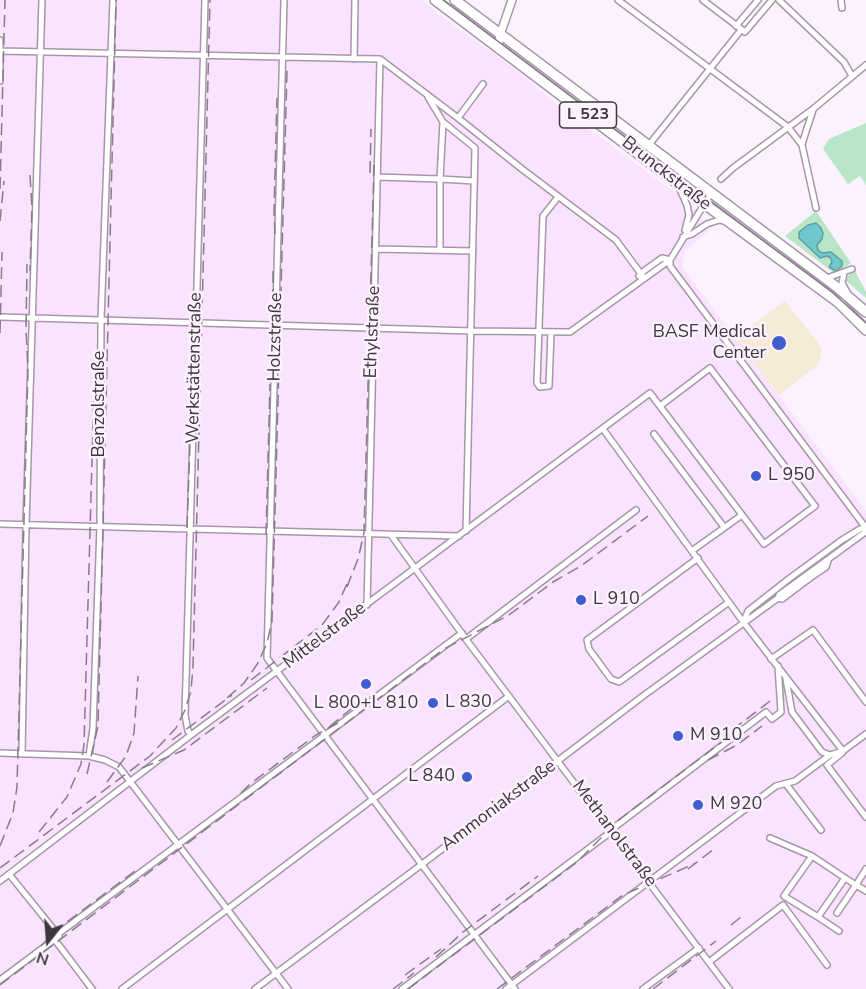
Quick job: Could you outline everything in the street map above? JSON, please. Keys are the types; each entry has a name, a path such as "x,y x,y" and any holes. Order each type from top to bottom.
{"main road":[{"name":"Brunckstraße","path":"435,0 704,204 839,303 866,330"},
{"name":"Brunckstraße","path":"455,0 851,298 866,312"}],"street":[{"path":"22,753 26,525 42,0"},
{"name":"Benzolstraße","path":"90,756 100,527 101,320 113,0"},
{"name":"Werkstättenstraße","path":"191,735 185,715 205,0"},
{"name":"Holzstraße","path":"284,0 267,658 514,987"},
{"path":"354,58 355,0"},
{"path":"498,48 512,0"},
{"path":"618,0 788,127 802,145"},
{"path":"704,0 741,30"},
{"path":"741,30 758,0"},
{"path":"648,146 741,30 772,0"},
{"path":"778,0 844,62 852,76"},
{"path":"841,0 842,8"},
{"path":"0,40 0,81"},
{"path":"0,51 380,59 616,240 642,275"},
{"name":"Ethylstraße","path":"367,605 380,59"},
{"path":"721,179 866,66"},
{"path":"458,118 483,84"},
{"path":"428,96 443,122 475,148 466,531"},
{"path":"813,109 805,128 802,145 816,208"},
{"path":"440,250 443,122"},
{"path":"377,177 474,181"},
{"path":"676,182 687,205 689,215 683,237"},
{"path":"711,193 670,260 670,266 866,528"},
{"path":"551,332 550,381 549,386 545,388 540,387 537,382 543,216 558,197"},
{"path":"683,237 692,234 706,224 719,220 727,221"},
{"path":"375,249 473,251"},
{"path":"0,317 570,332 637,283 642,275 670,260"},
{"path":"825,279 852,269"},
{"path":"844,273 842,283 851,298"},
{"path":"710,368 815,506 764,544 660,406 710,368"},
{"name":"Mittelstraße","path":"0,881 191,735 650,393 660,406"},
{"path":"603,429 771,659 843,752"},
{"path":"654,434 724,527"},
{"path":"0,980 325,736 636,510"},
{"path":"693,550 742,515"},
{"path":"0,524 459,536"},
{"name":"Ammoniakstraße","path":"744,622 748,611 823,555 860,529 866,528"},
{"name":"Ammoniakstraße","path":"255,989 779,596 782,598 826,567 828,561 864,533 866,528"},
{"name":"Methanolstraße","path":"391,535 728,988"},
{"path":"823,555 828,561"},
{"path":"698,558 587,640 589,649 611,679 619,682 729,602"},
{"path":"771,594 779,596"},
{"path":"771,659 813,630 866,702"},
{"path":"402,989 766,712 772,719 781,712 778,666"},
{"path":"785,677 792,712 822,752 830,755"},
{"path":"122,989 509,696"},
{"path":"866,734 827,765 866,817"},
{"path":"506,989 514,987 649,881 776,786 795,781 830,755 843,752"},
{"path":"0,753 90,756 119,766 288,989"},
{"path":"786,784 821,830"},
{"path":"770,838 813,856 866,891"},
{"path":"813,856 784,896 839,931"},
{"path":"837,913 866,869"},
{"path":"9,874 57,937 92,989"},
{"path":"818,917 845,878"},
{"path":"709,962 783,905 827,965"},
{"path":"643,989 699,948"}],"shaded area":[{"path":"0,0 423,0 440,16 505,62 582,124 692,205 709,231 685,251 682,267 866,511 866,989 0,989"},
{"name":"BASF Medical Center","path":"785,301 822,348 819,364 779,395 735,338"}],"green space":[{"path":"866,123 866,185 860,176 848,184 823,149 829,139"},
{"path":"816,211 851,263 835,274 785,236"},
{"path":"854,269 866,292 866,298 845,280"}],"water":[{"path":"816,223 823,233 817,245 818,250 822,253 831,252 842,261 842,266 836,271 829,267 832,262 831,258 827,256 820,258 799,238 799,232 808,225"}],"tram line":[{"path":"443,0 833,293 866,323"}],"railway":[{"path":"0,189 5,0"},
{"path":"87,774 98,726 116,0"},
{"path":"0,868 150,756 176,728 191,691 210,0"},
{"path":"227,698 244,683 258,663 267,643 272,621 287,70"},
{"path":"275,234 277,98"},
{"path":"370,173 371,129"},
{"path":"347,587 358,559 364,533 374,165"},
{"path":"30,175 32,208 30,271"},
{"path":"0,221 4,181"},
{"path":"0,333 2,252"},
{"path":"0,846 13,813 17,787 28,370 27,264"},
{"path":"273,271 273,316"},
{"path":"192,360 193,312"},
{"path":"271,331 270,367 273,384"},
{"path":"266,535 270,384"},
{"path":"39,832 67,797 81,764 84,745 94,389"},
{"path":"187,528 190,444"},
{"path":"0,985 444,649 509,615 553,582 581,566 648,516"},
{"path":"251,680 322,625 339,602 349,579"},
{"path":"107,782 126,756 134,733 138,676"},
{"path":"142,768 184,750 267,688"},
{"path":"172,740 232,695"},
{"path":"329,727 362,700"},
{"path":"718,741 770,701"},
{"path":"241,793 316,735 338,723"},
{"path":"708,760 737,745 762,726"},
{"path":"408,989 577,862 620,819 727,738"},
{"path":"688,869 714,849"},
{"path":"497,989 623,895 694,864"},
{"path":"41,946 59,928 135,871"},
{"path":"436,957 463,932 538,876"},
{"path":"731,925 741,917"},
{"path":"653,989 716,941"},
{"path":"405,975 441,949"},
{"path":"393,989 414,973"}],"place":[{"name":"BASF Medical Center","path":"779,343"},
{"name":"L 950","path":"756,476"},
{"name":"L 910","path":"581,600"},
{"name":"L 800+L 810","path":"366,684"},
{"name":"L 830","path":"433,703"},
{"name":"M 910","path":"678,736"},
{"name":"L 840","path":"467,777"},
{"name":"M 920","path":"698,805"}]}
